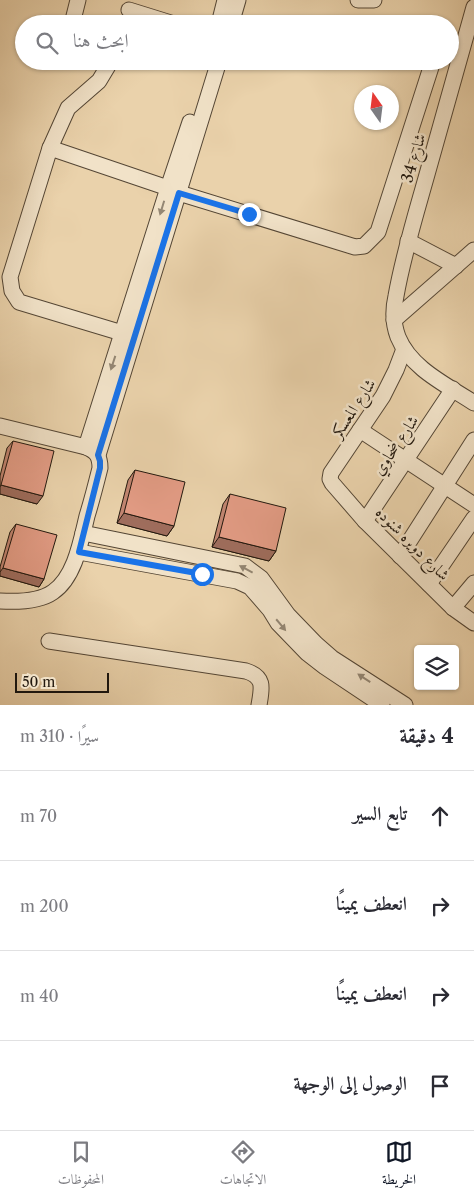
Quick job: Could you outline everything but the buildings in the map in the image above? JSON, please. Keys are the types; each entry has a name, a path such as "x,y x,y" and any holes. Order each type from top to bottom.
{"street":[{"path":"74,15 78,0"},
{"path":"221,15 224,0"},
{"path":"234,15 238,0"},
{"path":"358,0 374,0"},
{"name":"شارع 34","path":"459,59 474,6"},
{"path":"129,11 143,15"},
{"path":"106,70 99,81 68,108 50,148 10,277 12,291 19,302 122,333"},
{"path":"92,451 173,190 206,70"},
{"path":"92,451 122,333 216,70"},
{"path":"50,148 173,190 355,247 364,246 378,232 430,70"},
{"name":"شارع 34","path":"394,320 395,297 408,241 456,70"},
{"path":"408,241 456,266"},
{"path":"467,394 414,362 404,349 394,320 474,250"},
{"name":"شارع المعسكر","path":"332,483 330,479 331,473 384,396 404,349"},
{"name":"شارع ضحاوي","path":"365,521 406,460 467,394"},
{"path":"0,426 92,451 100,461 100,468 79,552 62,584 51,594 26,601 0,601"},
{"path":"360,430 474,505"},
{"path":"400,556 474,440"},
{"name":"شارع دويره شنوده","path":"332,483 365,521 400,556 453,608 474,623"},
{"path":"429,584 474,518"},
{"path":"83,533 245,566 261,578 288,615 332,658 405,705"},
{"path":"79,552 237,581 250,587 270,610 278,623 307,653 325,668 382,705"},
{"path":"453,608 474,583"},
{"path":"49,641 246,671 254,674 262,686 259,705"}],"route":[{"path":"202,574 79,552 100,468 98,455 179,193 249,214"}]}
